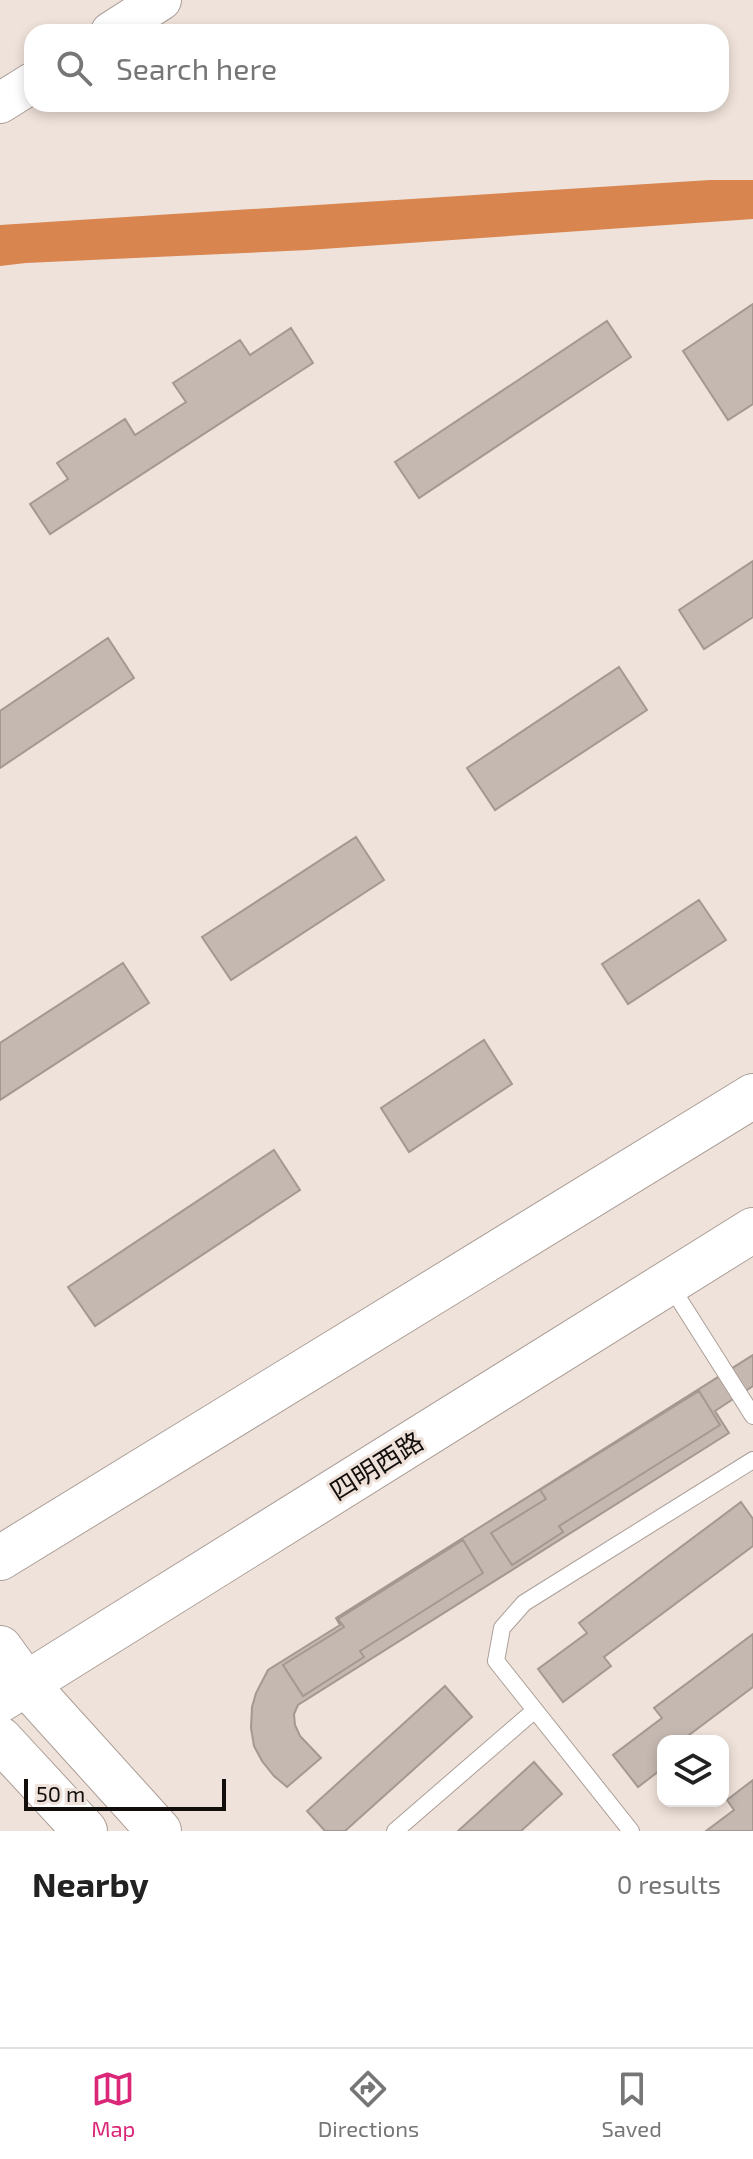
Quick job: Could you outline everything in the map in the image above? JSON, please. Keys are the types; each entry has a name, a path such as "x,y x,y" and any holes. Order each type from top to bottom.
{"main road":[{"path":"0,1558 753,1096"},
{"name":"四明西路","path":"13,1692 753,1230"},
{"path":"0,1648 13,1692 159,1831"},
{"path":"0,1739 85,1831"}],"street":[{"path":"124,24 161,0"},
{"path":"0,103 24,88"}],"lane":[{"path":"669,1282 753,1416"},
{"path":"631,1831 496,1661 502,1628 524,1603 753,1460"},
{"path":"395,1831 535,1710"}],"shaded area":[{"path":"710,180 753,180 753,219 308,250 0,266 0,225"}],"building":[{"path":"753,304 753,404 728,420 683,351"},
{"path":"607,321 631,357 419,498 395,462"},
{"path":"291,328 313,363 50,534 30,504 68,479 57,463 125,419 135,435 186,402 173,383 240,340 250,355"},
{"path":"753,561 753,617 704,649 679,610"},
{"path":"108,638 134,678 0,768 0,711"},
{"path":"619,667 647,710 495,810 467,768"},
{"path":"356,837 384,880 231,980 202,937"},
{"path":"699,900 726,940 628,1004 602,964"},
{"path":"123,963 149,1003 0,1100 0,1043"},
{"path":"484,1040 512,1084 409,1152 381,1108"},
{"path":"274,1150 300,1190 95,1326 68,1287"},
{"path":"753,1355 753,1386 715,1411 729,1433 298,1705 294,1714 295,1725 300,1736 321,1758 287,1787 274,1776 254,1746 251,1728 256,1693 268,1670 340,1625 336,1618"},
{"path":"699,1391 720,1425 559,1526 563,1532 512,1565 491,1533 546,1499 540,1490"},
{"path":"741,1502 753,1519 753,1546 604,1657 611,1666 563,1702 538,1669 587,1633 579,1623"},
{"path":"463,1540 483,1573 360,1651 364,1657 303,1696 283,1665 344,1627 338,1619"},
{"path":"753,1634 753,1687 689,1735 657,1735 657,1773 638,1787 613,1755 662,1718 654,1708"},
{"path":"445,1686 472,1717 345,1831 325,1831 307,1811"},
{"path":"534,1762 562,1794 521,1831 458,1831"},
{"path":"753,1780 753,1831 706,1831 734,1810 729,1798"}]}
